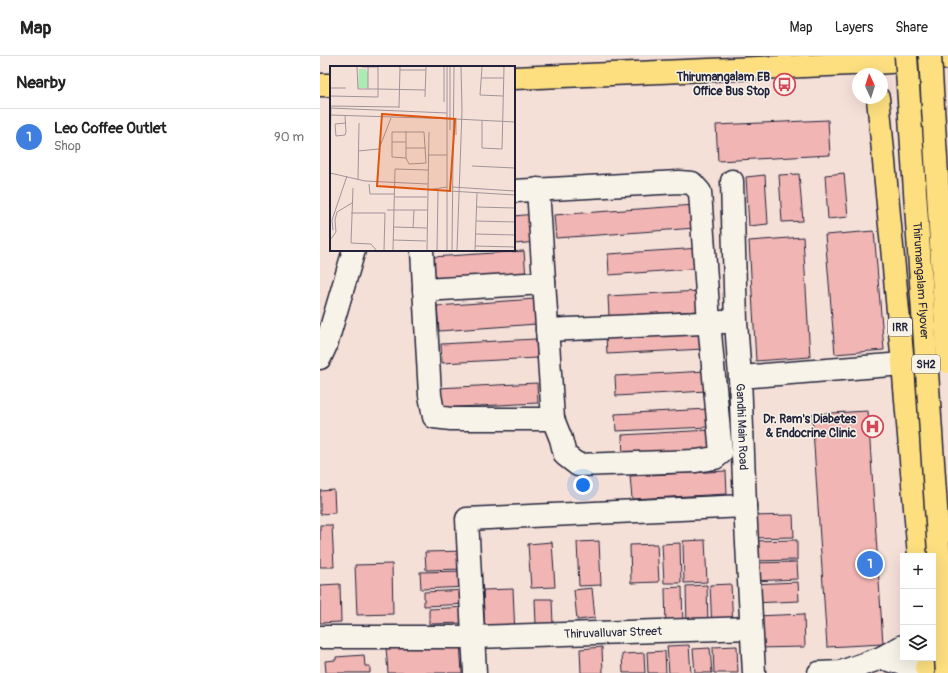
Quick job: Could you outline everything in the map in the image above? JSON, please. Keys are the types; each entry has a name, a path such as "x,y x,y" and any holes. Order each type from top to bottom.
{"main road":[{"name":"Thirumangalam Flyover","path":"906,56 948,672"},
{"name":"Thirumangalam Flyover","path":"930,56 948,362"},
{"path":"515,78 875,64 948,58"},
{"path":"320,85 330,84"},
{"name":"IRR","path":"879,104 903,364 918,553"},
{"path":"936,636 948,637"},
{"path":"926,666 948,672"}],"street":[{"name":"Gandhi Main Road","path":"732,181 736,322 754,673"},
{"path":"515,191 538,189 679,182 692,183 700,192 709,322 721,452 715,458 696,461 578,465 565,455 561,439 553,419 538,189"},
{"path":"320,358 326,345 354,251"},
{"path":"422,251 430,395 434,417 451,419 553,419"},
{"path":"424,290 544,283"},
{"path":"547,330 736,322"},
{"path":"740,377 903,364"},
{"path":"475,673 467,519 745,506"},
{"name":"Thiruvalluvar Street","path":"320,637 474,637 752,628"},
{"path":"819,673 841,673 882,658 900,648"},
{"path":"882,658 919,668 926,666"}],"building":[{"path":"828,120 830,155 718,161 716,125"},
{"path":"844,173 848,217 828,219 825,175"},
{"path":"799,174 803,221 782,222 779,175"},
{"path":"765,175 768,224 749,226 746,177"},
{"path":"695,205 696,228 556,238 554,215"},
{"path":"535,214 537,242 515,244 515,216"},
{"path":"874,231 884,350 835,354 825,235"},
{"path":"803,237 810,357 756,361 749,241"},
{"path":"701,248 703,268 609,275 608,254"},
{"path":"524,251 526,278 434,285 432,257"},
{"path":"699,291 700,311 609,316 608,296"},
{"path":"535,299 537,324 439,331 437,306"},
{"path":"703,330 704,349 607,354 606,335"},
{"path":"536,339 537,358 442,363 441,344"},
{"path":"706,371 707,391 616,396 615,376"},
{"path":"537,383 538,403 439,408 438,388"},
{"path":"708,409 709,427 616,431 615,414"},
{"path":"868,411 883,644 827,647 812,414"},
{"path":"709,430 711,451 623,456 622,435"},
{"path":"726,471 727,494 632,499 630,476"},
{"path":"334,490 335,513 320,514 320,491"},
{"path":"793,515 794,537 752,538 751,516"},
{"path":"320,525 332,525 334,567 320,567"},
{"path":"705,540 707,582 684,583 683,541"},
{"path":"797,540 797,560 751,561 750,541"},
{"path":"599,541 601,585 579,586 577,542"},
{"path":"552,542 555,587 531,588 528,544"},
{"path":"680,543 681,583 664,583 662,544"},
{"path":"657,544 659,582 631,583 630,545"},
{"path":"466,551 466,569 426,570 425,552"},
{"path":"797,562 798,579 753,581 752,563"},
{"path":"392,564 393,614 357,615 355,565"},
{"path":"467,571 467,587 421,589 420,572"},
{"path":"798,582 799,601 753,603 752,584"},
{"path":"340,584 341,622 320,623 320,585"},
{"path":"731,584 733,628 712,629 710,585"},
{"path":"707,585 708,627 687,627 686,586"},
{"path":"682,587 683,628 666,629 665,588"},
{"path":"592,588 595,618 577,620 574,590"},
{"path":"513,589 515,634 485,635 483,590"},
{"path":"468,590 469,604 424,606 424,592"},
{"path":"535,599 552,599 553,625 536,626"},
{"path":"468,607 468,623 429,624 429,609"},
{"path":"804,614 805,647 757,648 756,616"},
{"path":"460,642 462,673 388,673 386,647"},
{"path":"689,645 691,673 669,673 667,646"},
{"path":"737,646 738,673 714,673 713,647"},
{"path":"602,647 603,673 581,673 580,649"},
{"path":"710,648 712,673 695,673 693,649"},
{"path":"665,651 666,673 648,673 647,652"},
{"path":"644,653 645,673 623,673 622,654"},
{"path":"364,655 365,666 370,666 370,673 326,673 325,661 336,660 336,657"}],"place":[{"name":"Thirumangalam EB Office Bus Stop","path":"785,84"},
{"name":"Dr. Ram's Diabetes & Endocrine Clinic","path":"872,426"},
{"name":"Leo Coffee Outlet","path":"870,564"}]}
